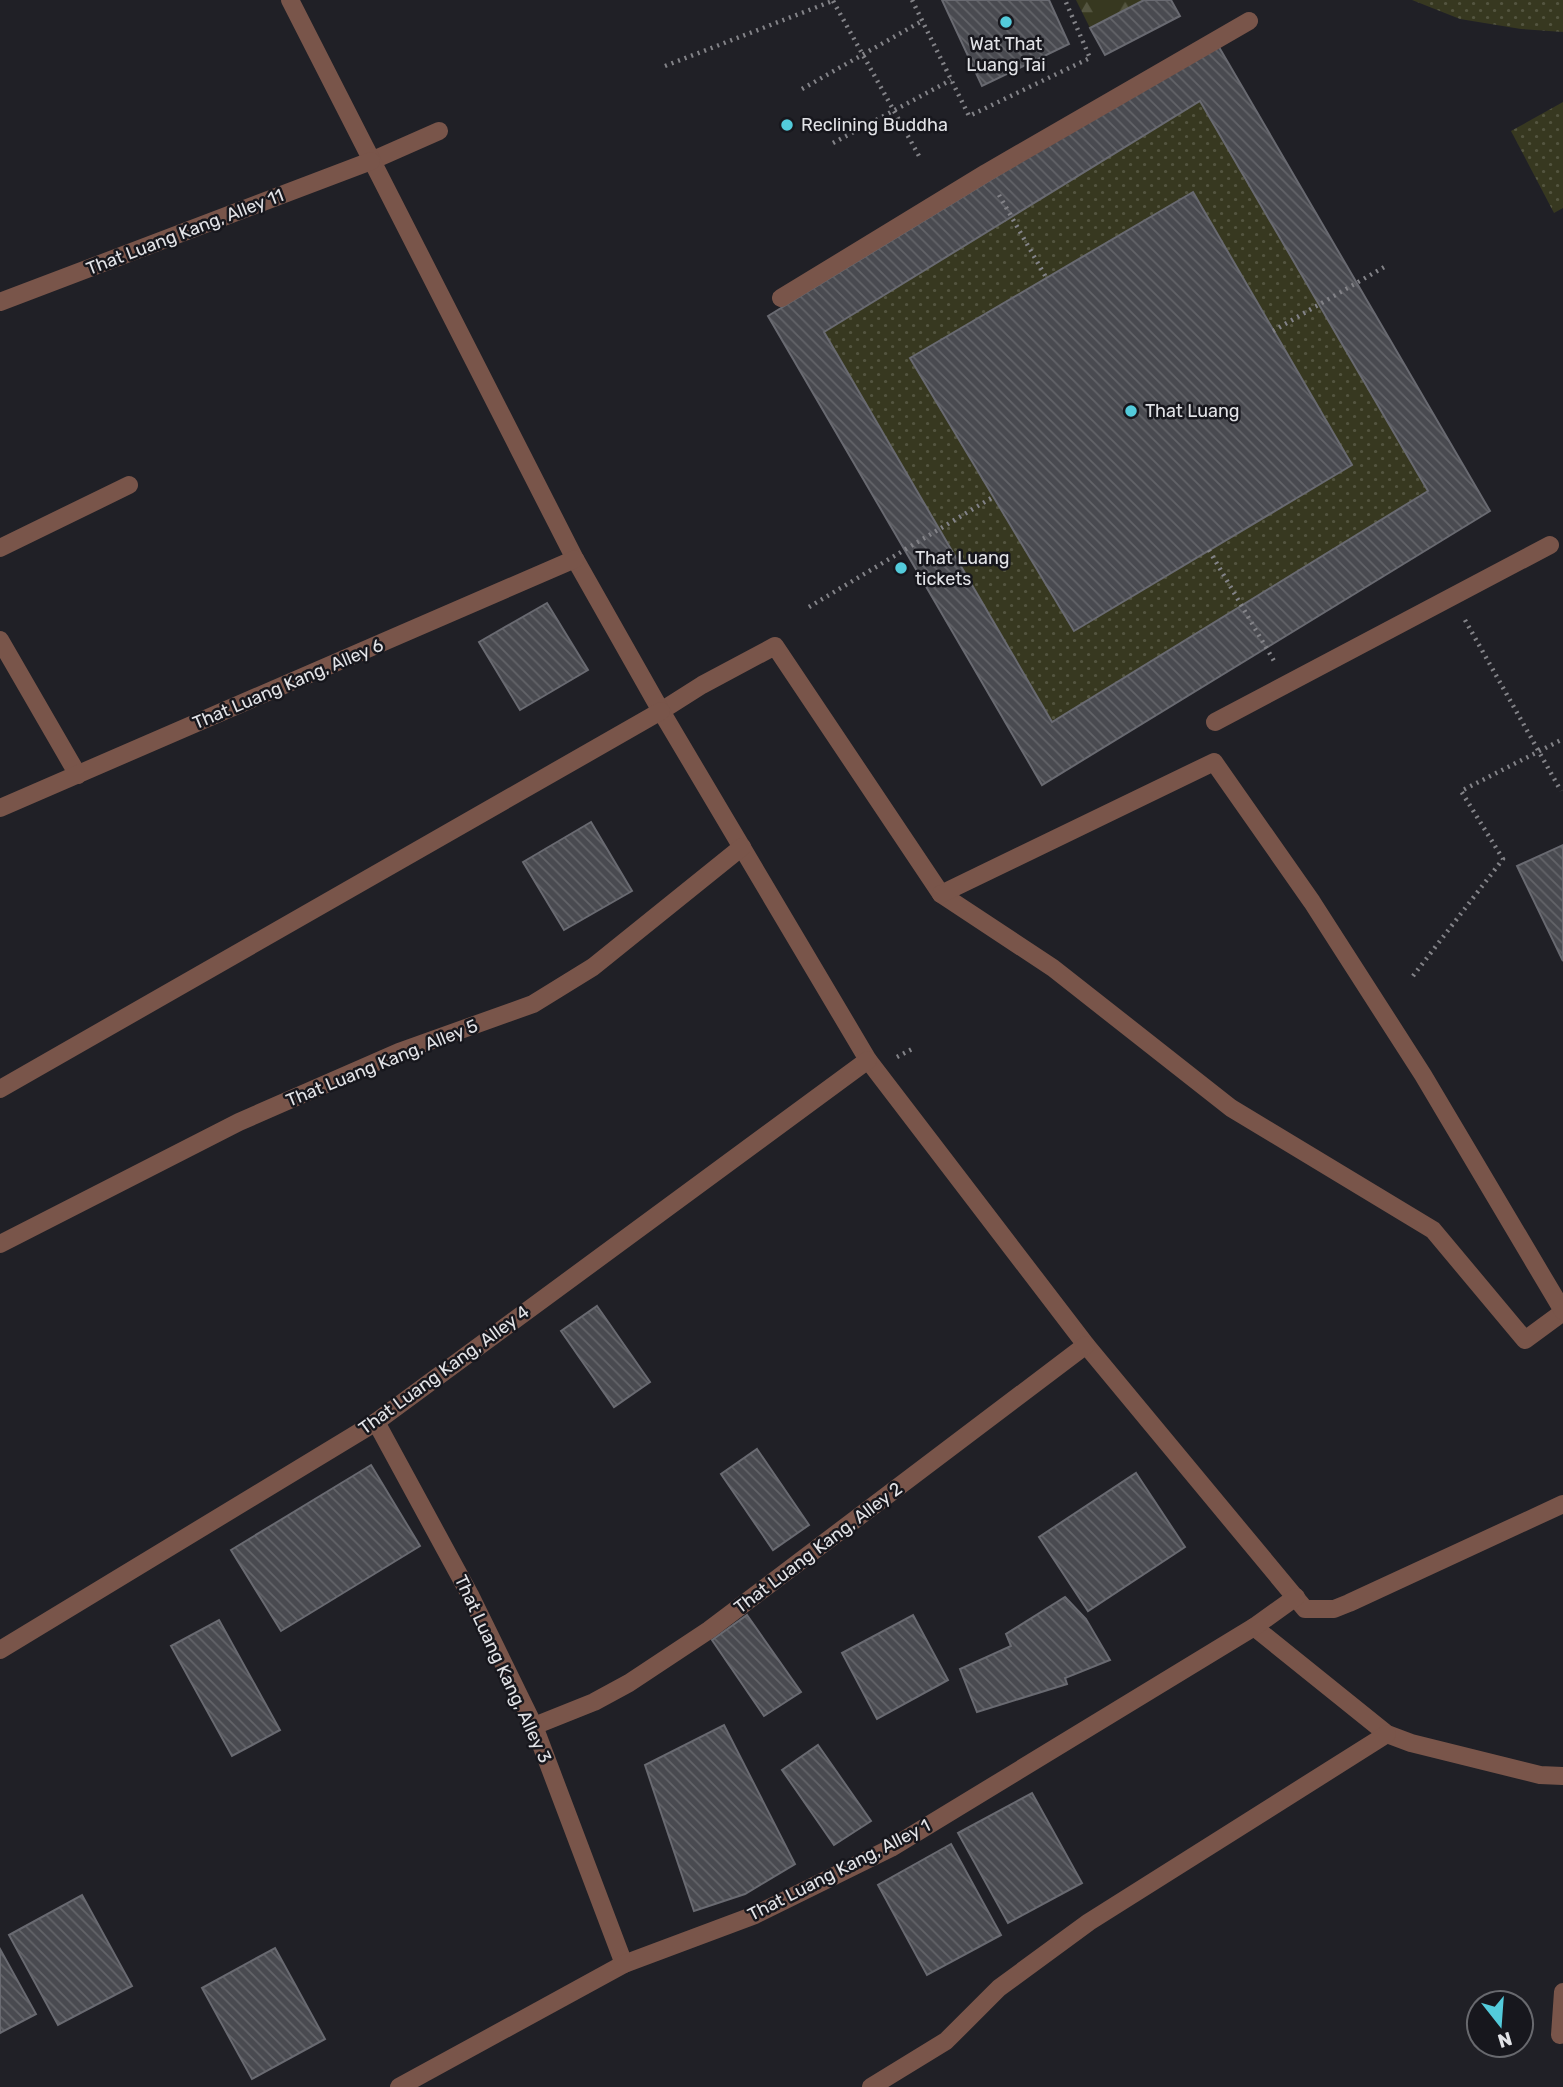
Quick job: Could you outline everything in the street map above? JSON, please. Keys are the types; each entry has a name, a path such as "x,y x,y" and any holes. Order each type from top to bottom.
{"street":[{"path":"290,0 575,559 661,711 868,1060 1086,1345 1305,1609 1334,1609 1563,1504"},
{"path":"781,298 986,173 1249,20"},
{"name":"That Luang Kang, Alley 11","path":"0,302 371,161 439,131"},
{"path":"0,548 129,485"},
{"path":"1215,722 1550,545"},
{"name":"That Luang Kang, Alley 6","path":"0,808 575,559"},
{"path":"0,640 78,775"},
{"path":"0,1089 702,685 775,646 941,894 1053,968 1231,1108 1433,1230 1525,1340 1563,1312 1423,1075 1312,902 1214,762 941,894"},
{"name":"That Luang Kang, Alley 5","path":"0,1244 239,1122 399,1052 533,1004 593,967 741,847"},
{"name":"That Luang Kang, Alley 4","path":"0,1650 376,1422 868,1060"},
{"name":"That Luang Kang, Alley 2","path":"534,1726 594,1702 629,1683 709,1630 1086,1345"},
{"name":"That Luang Kang, Alley 3","path":"376,1422 470,1595 534,1726 624,1964"},
{"name":"That Luang Kang, Alley 1","path":"399,2087 624,1964 755,1915 891,1848 1254,1627 1296,1597"},
{"path":"1254,1627 1387,1734 1411,1744 1540,1775 1563,1776"},
{"path":"871,2087 946,2041 999,1988 1089,1922 1387,1734"},
{"path":"1560,2035 1563,1992"}],"path":[{"path":"665,66 834,0 919,156"},
{"path":"912,0 969,116 1090,58 1065,0"},
{"path":"802,89 922,21"},
{"path":"833,143 951,80"},
{"path":"986,173 1047,279"},
{"path":"1273,331 1387,266"},
{"path":"809,607 993,497"},
{"path":"1209,550 1287,683"},
{"path":"1452,596 1561,791"},
{"path":"1413,976 1503,859 1461,791 1563,739"}],"green space":[{"path":"1076,0 1144,0 1090,28"},
{"path":"1412,0 1563,0 1563,32 1521,29 1460,19"},
{"path":"1200,101 1428,491 1052,722 824,332"},
{"path":"1563,102 1563,208 1554,213 1511,131"}],"building":[{"name":"Wat That Luang Tai","path":"942,0 1049,0 1069,44 982,86"},
{"path":"1144,0 1171,0 1180,16 1105,55 1090,28"},
{"path":"1216,42 1490,511 1042,785 768,316","holes":["1200,101 1428,491 1052,722 824,332"]},
{"name":"That Luang","path":"1193,192 1352,465 1074,631 910,358"},
{"path":"547,603 588,670 520,710 479,642"},
{"path":"591,822 632,891 564,930 523,862"},
{"path":"1563,845 1563,961 1517,866"},
{"path":"597,1306 650,1382 614,1407 561,1331"},
{"path":"757,1449 809,1525 773,1550 721,1474"},
{"path":"371,1465 420,1546 281,1631 231,1550"},
{"path":"1136,1473 1185,1547 1088,1611 1039,1537"},
{"path":"1065,1597 1086,1619 1110,1660 1065,1678 1067,1684 977,1712 960,1669 1011,1646 1006,1634"},
{"path":"747,1615 801,1692 764,1716 712,1640"},
{"path":"913,1615 948,1680 877,1719 842,1653"},
{"path":"219,1620 280,1730 232,1756 171,1646"},
{"path":"724,1725 795,1864 745,1894 694,1911 645,1765"},
{"path":"818,1745 871,1821 834,1845 782,1770"},
{"path":"1032,1793 1082,1883 1008,1923 958,1833"},
{"path":"951,1844 1001,1935 927,1975 878,1885"},
{"path":"82,1895 132,1986 58,2025 9,1935"},
{"path":"275,1948 325,2039 252,2079 202,1988"},
{"path":"0,1949 36,2014 0,2033"}],"place":[{"name":"Wat That Luang Tai","path":"1006,22"},
{"name":"Reclining Buddha","path":"787,125"},
{"name":"That Luang","path":"1131,411"},
{"name":"That Luang tickets","path":"901,568"}]}
